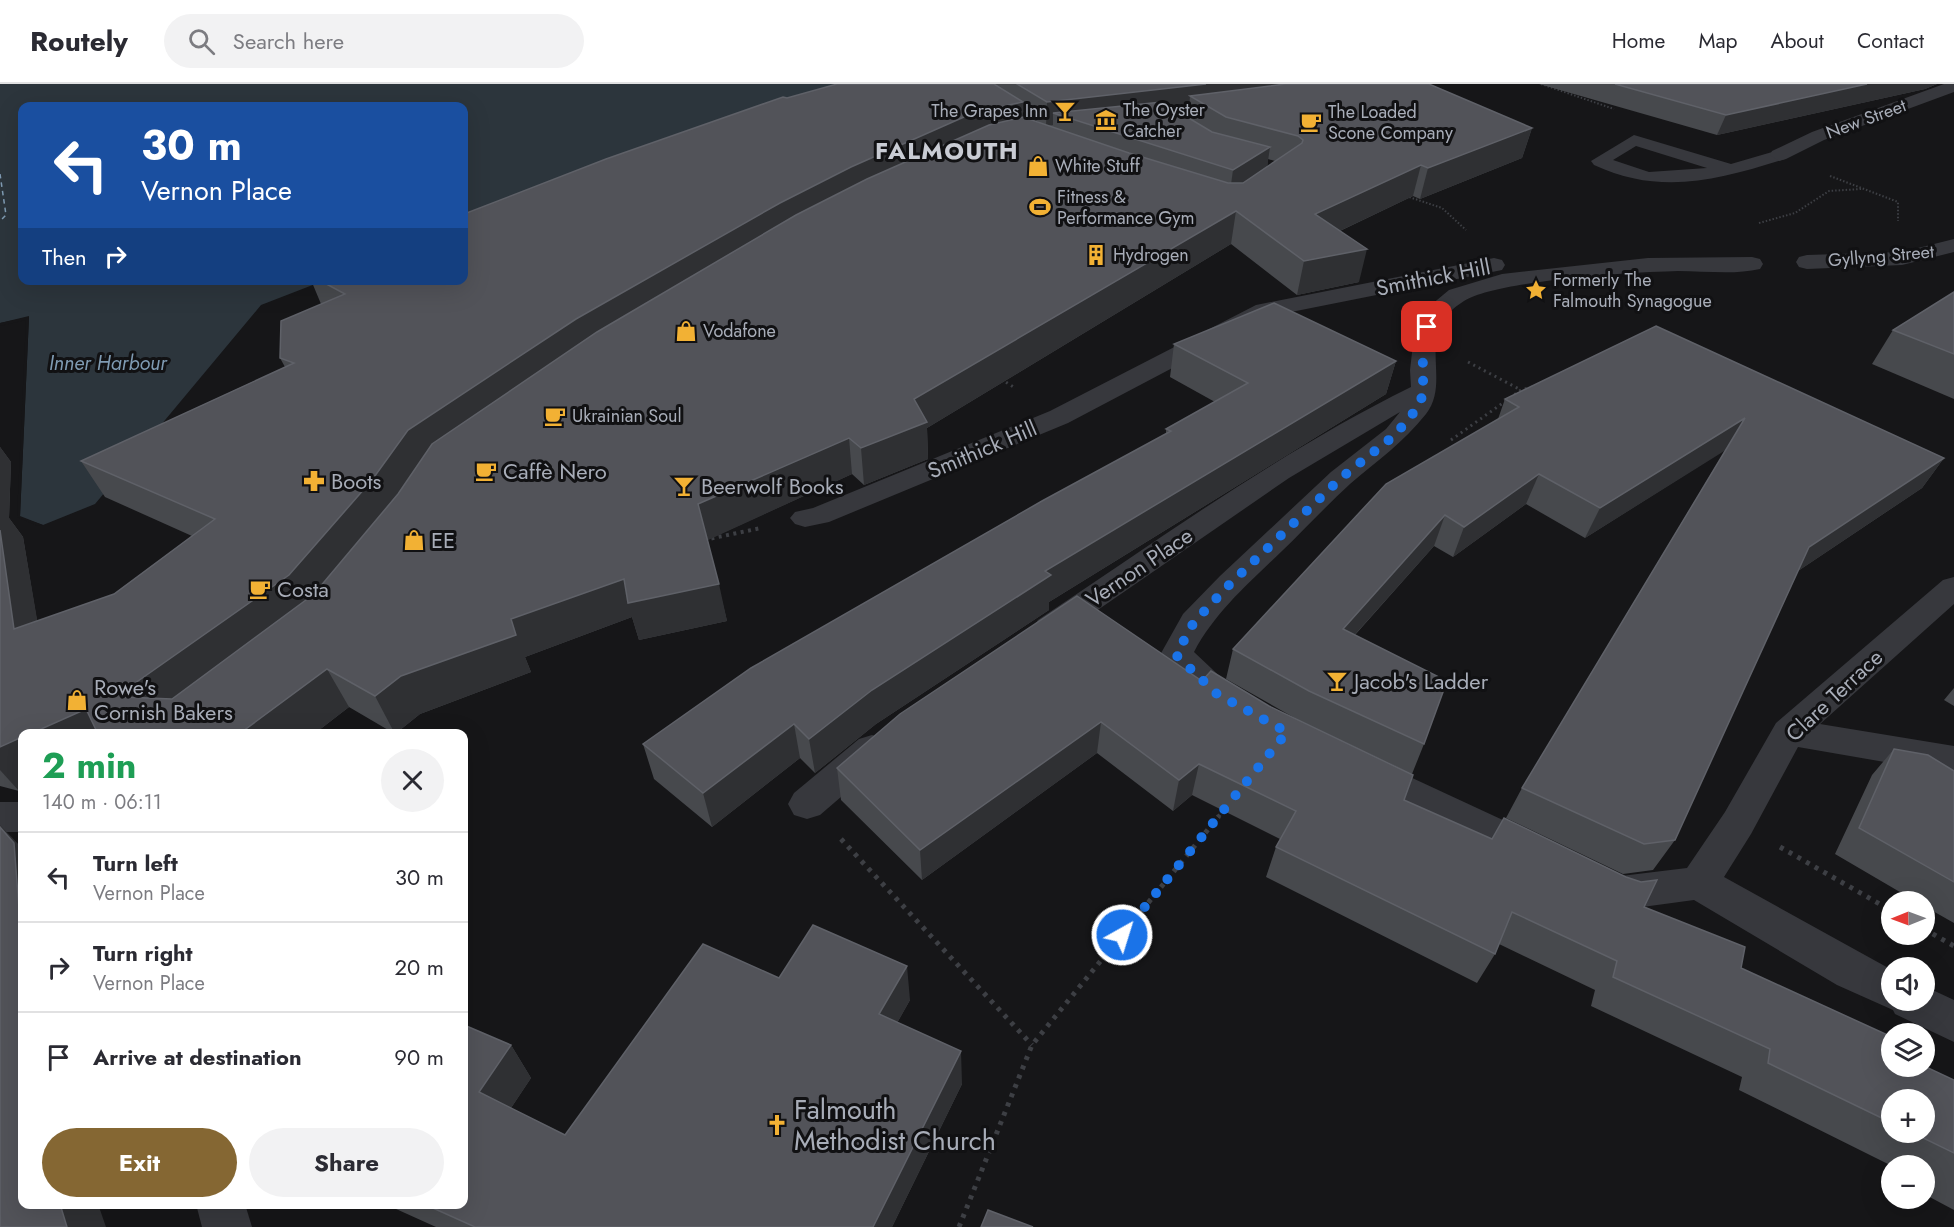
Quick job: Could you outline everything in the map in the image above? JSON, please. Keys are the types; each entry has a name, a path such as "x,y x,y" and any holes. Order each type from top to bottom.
{"street":[{"name":"New Street","path":"1779,155 1818,136 1954,86"},
{"name":"Gyllyng Street","path":"1806,262 1938,253 1954,245"},
{"name":"Smithick Hill","path":"805,518 819,516 1059,417 1264,310 1503,263 1592,261 1648,265"},
{"path":"1267,722 1217,694 1176,655 1194,622 1261,553 1341,478 1395,435 1419,406 1424,390 1422,370 1427,327 1433,315 1457,296 1502,281 1648,265 1752,264"},
{"name":"Vernon Place","path":"1026,644 1258,486 1376,413 1424,390"},
{"name":"Clare Terrace","path":"1699,883 1738,823 1788,732 1954,587"},
{"path":"807,804 899,729"},
{"path":"1788,732 1954,760"},
{"path":"1340,758 1620,893 1699,883 1852,972 1881,986"},
{"path":"0,817 18,817"},
{"path":"1932,1011 1954,1022"},
{"path":"222,1209 227,1227"}],"lane":[{"path":"1731,170 1634,140 1600,160 1624,173 1664,180 1731,170 1779,155"}],"path":[{"path":"1779,155 1898,202"},
{"path":"1698,264 1703,249 1734,230 1795,213 1829,191 1862,188"},
{"path":"1398,194 1442,208 1503,263"},
{"path":"1462,359 1521,390 1543,384"},
{"path":"991,373 1059,417"},
{"path":"700,541 805,518"},
{"path":"959,1227 1032,1046 1234,797"},
{"path":"807,804 1032,1046"},
{"path":"1738,823 1881,905"},
{"path":"1935,935 1954,946"}],"water":[{"name":"Inner Harbour","path":"0,84 938,84 468,221 468,102 18,102 18,285 313,285 261,305 95,504 43,525 20,517 29,317 0,323"}],"pier":[{"path":"29,316 20,516 43,525 38,526 17,517 26,320 0,326 0,323"}],"building":[{"path":"837,84 994,84 1023,102 973,113 851,167 780,203 576,319 408,430 372,480 289,575 131,686 124,697 172,699 314,594 398,494 432,444 597,332 796,215 867,179 989,125 1023,117 1228,183 1243,183 1302,143 1303,140 1298,136 1226,117 1190,96 1285,84 1429,84 1532,128 1428,168 1421,165 1315,214 1367,249 1304,261 1236,211 914,399 927,422 861,448 849,438 698,504 719,584 628,603 624,579 511,619 516,635 401,676 375,696 327,669 246,729 96,729 86,709 41,729 18,729 18,739 0,747 0,530 14,629 114,594 215,519 81,461 294,363 280,358 281,321 345,294 328,285 468,285 468,212 606,159 783,97 787,98"},
{"path":"1017,84 1206,84 1047,102"},
{"path":"1615,84 1867,84 1726,115"},
{"path":"1162,102 1212,132 1270,147 1233,170 1053,113"},
{"path":"1954,292 1954,354 1893,330"},
{"path":"1274,303 1396,361 1045,571 1051,575 872,690 809,739 794,724 703,793 643,744 751,668 1042,501 1171,431 1166,429 1248,383 1174,344"},
{"path":"1656,326 1944,458 1809,547 1675,840 1644,844 1522,788 1745,418 1600,508 1539,474 1464,527 1445,515 1343,629 1447,681 1424,744 1309,691 1233,649 1386,484 1519,407 1505,399"},
{"path":"1077,596 1202,681 1211,671 1269,706 1413,775 1404,800 1492,839 1504,818 1626,877 1641,882 1657,880 1644,907 1745,947 1741,968 1881,1032 1881,1077 1935,1077 1935,1071 1954,1080 1954,1153 1934,1143 1935,1089 1881,1089 1881,1118 1768,1063 1770,1049 1613,977 1617,961 1512,912 1495,954 1276,847 1296,811 1199,764 1179,780 1101,722 920,850 837,768 900,714"},
{"path":"1894,749 1928,755 1954,771 1954,882 1859,828"},
{"path":"0,827 14,843 18,896 18,1209 62,1209 67,1227 0,1227"},
{"name":"Falmouth Methodist Church","path":"813,925 907,966 879,1014 961,1051 873,1227 475,1227 435,1209 468,1209 468,1027 511,1045 479,1092 565,1135 703,944 779,978"},
{"path":"988,1210 1033,1227 981,1227"}],"ferry route":[{"path":"0,174 6,215 0,221"}],"place":[{"name":"The Grapes Inn","path":"1065,111"},
{"name":"The Oyster Catcher","path":"1106,120"},
{"name":"The Loaded Scone Company","path":"1311,122"},
{"name":"White Stuff","path":"1038,166"},
{"name":"Fitness & Performance Gym","path":"1040,207"},
{"name":"Hydrogen","path":"1096,255"},
{"name":"Formerly The Falmouth Synagogue","path":"1536,290"},
{"name":"Vodafone","path":"686,331"},
{"name":"Ukrainian Soul","path":"555,416"},
{"name":"Caffè Nero","path":"486,471"},
{"name":"Boots","path":"314,481"},
{"name":"Beerwolf Books","path":"684,486"},
{"name":"EE","path":"414,540"},
{"name":"Costa","path":"260,589"},
{"name":"Jacob's Ladder","path":"1337,681"},
{"name":"Rowe's Cornish Bakers","path":"77,700"},
{"name":"Falmouth Methodist Church","path":"777,1125"}],"district":[{"name":"FALMOUTH","path":"947,150"}],"route":[{"path":"1122,935 1287,732 1217,694 1176,655 1194,622 1231,583 1341,478 1395,435 1419,406 1424,390 1422,370 1427,327"}]}
